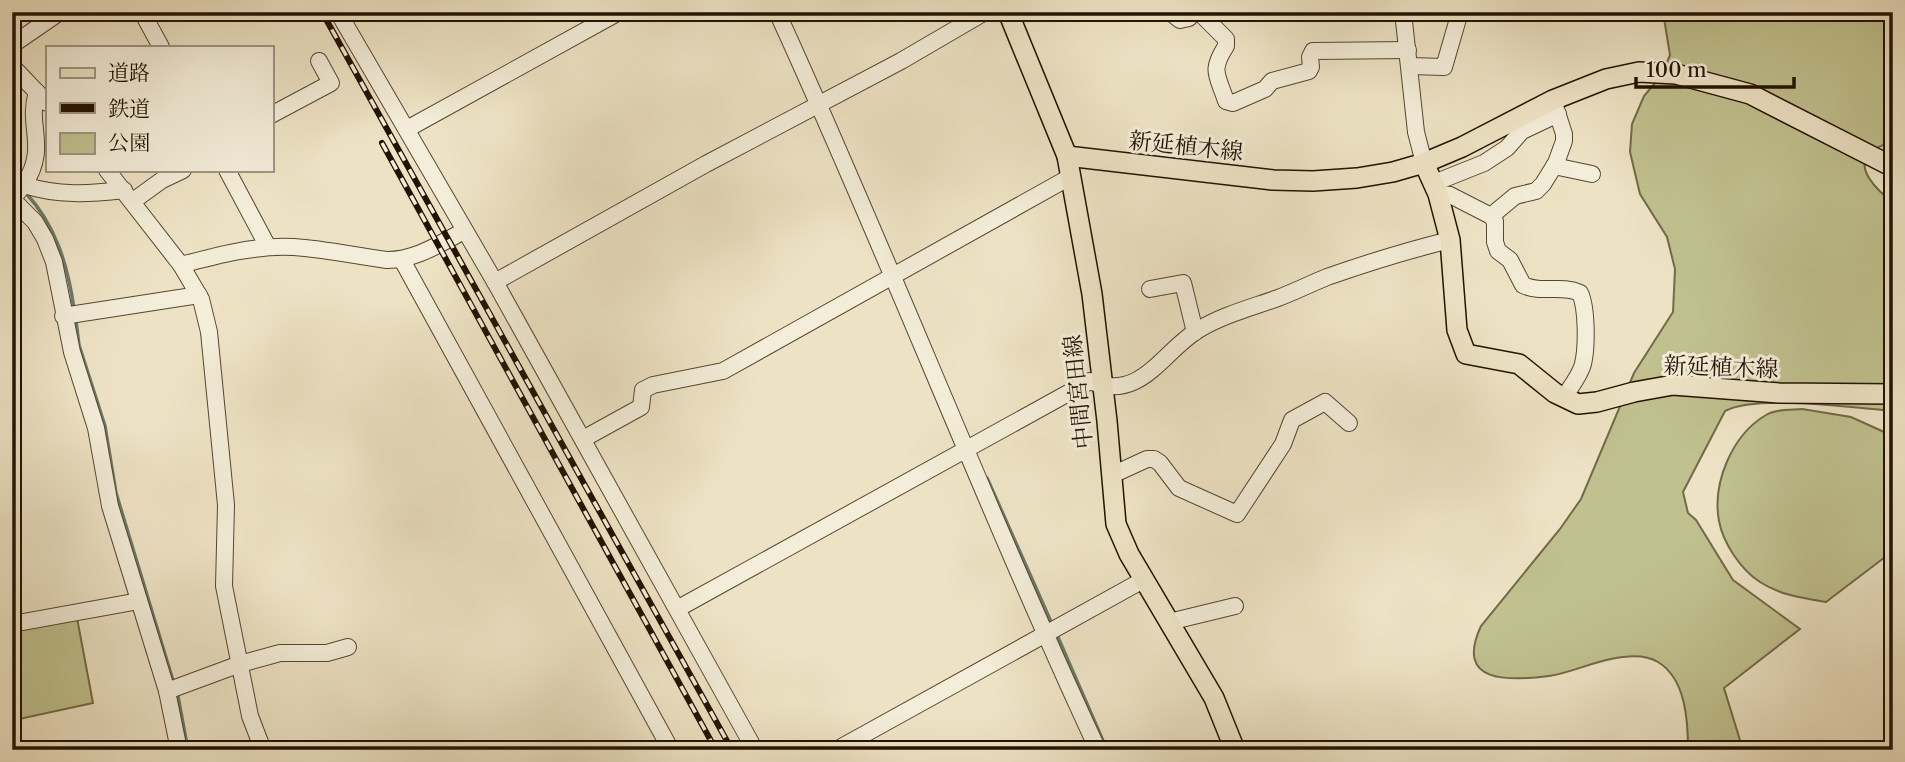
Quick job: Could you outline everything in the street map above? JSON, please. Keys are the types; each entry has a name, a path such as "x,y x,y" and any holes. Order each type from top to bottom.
{"main road":[{"name":"中間宮田線","path":"1008,12 1067,156 1092,294 1116,524 1129,554 1214,698 1235,750"},
{"name":"新延植木線","path":"1067,156 1273,180 1357,178 1424,163 1556,107 1606,79 1639,72 1676,74 1750,94 1893,167"},
{"name":"新延植木線","path":"1424,163 1436,189 1450,240 1457,330 1466,354 1519,364 1555,393 1578,404 1673,385 1779,393 1893,394"}],"street":[{"path":"12,45 60,12"},
{"path":"142,12 160,46"},
{"path":"338,12 495,282 755,750"},
{"path":"407,129 619,12"},
{"path":"777,12 1098,750"},
{"path":"495,282 985,12"},
{"path":"1170,12 1180,20 1189,18 1192,12"},
{"path":"1199,12 1226,39 1226,46 1215,68 1226,101 1233,103 1265,89 1272,81 1308,71 1313,51 1409,58 1444,67 1460,12"},
{"path":"1403,12 1416,132 1424,163"},
{"path":"273,114 331,83 319,61"},
{"path":"12,66 42,98 34,102 37,153 34,169 12,199 36,222 46,239 54,262 63,316 96,428 110,506 167,691 178,750"},
{"path":"1436,189 1507,148 1522,131 1556,107 1564,141 1554,166 1543,184 1535,191 1515,196 1491,216"},
{"path":"1554,166 1592,174"},
{"path":"109,172 181,265 199,295 209,332 226,505 224,586 250,716 263,750"},
{"path":"24,185 41,191 72,194 129,195 179,172"},
{"path":"228,172 268,247"},
{"path":"583,439 641,407 643,390 653,385 723,371 1070,177"},
{"path":"1436,189 1491,216 1495,221 1497,251 1510,260 1523,285 1528,288 1572,289 1580,293 1583,300 1583,366 1564,397"},
{"path":"181,265 233,252 268,247 295,247 402,260 423,253 464,231"},
{"path":"677,609 1090,381 1103,387 1143,379 1195,332 1217,319 1277,299 1326,278 1450,240"},
{"path":"402,260 671,750"},
{"path":"1150,289 1183,284 1195,332"},
{"path":"63,316 199,295"},
{"path":"1112,475 1154,459 1179,488 1237,514 1283,444 1292,420 1325,402 1349,423"},
{"path":"836,750 1145,579"},
{"path":"12,624 139,601"},
{"path":"1169,622 1234,606"},
{"path":"167,691 240,664 280,653 327,653 348,647"}],"green space":[{"path":"1663,12 1893,12 1893,141 1872,151 1866,157 1865,164 1870,179 1893,202 1893,411 1831,405 1759,403 1725,411 1683,492 1688,513 1696,520 1733,580 1800,629 1724,688 1743,750 1688,750 1686,714 1680,690 1667,669 1653,659 1622,657 1557,675 1503,678 1480,669 1475,659 1475,645 1481,626 1581,499 1634,373 1673,312 1675,269 1667,237 1640,194 1630,152 1632,124 1644,96 1661,76 1670,55"},
{"path":"1802,409 1851,417 1893,436 1893,551 1826,602 1783,593 1753,577 1729,547 1719,521 1722,476 1734,447 1754,424 1770,413"},
{"path":"77,618 93,703 19,719 12,750 12,630"}],"waterway":[{"path":"26,193 45,219 59,247 74,309"},
{"path":"76,321 79,345 105,426 116,493 174,684"},
{"path":"987,478 1052,624"},
{"path":"1057,635 1107,750"},
{"path":"177,691 188,750"}],"railway":[{"path":"322,12 732,750"},
{"path":"382,143 716,750"}]}
